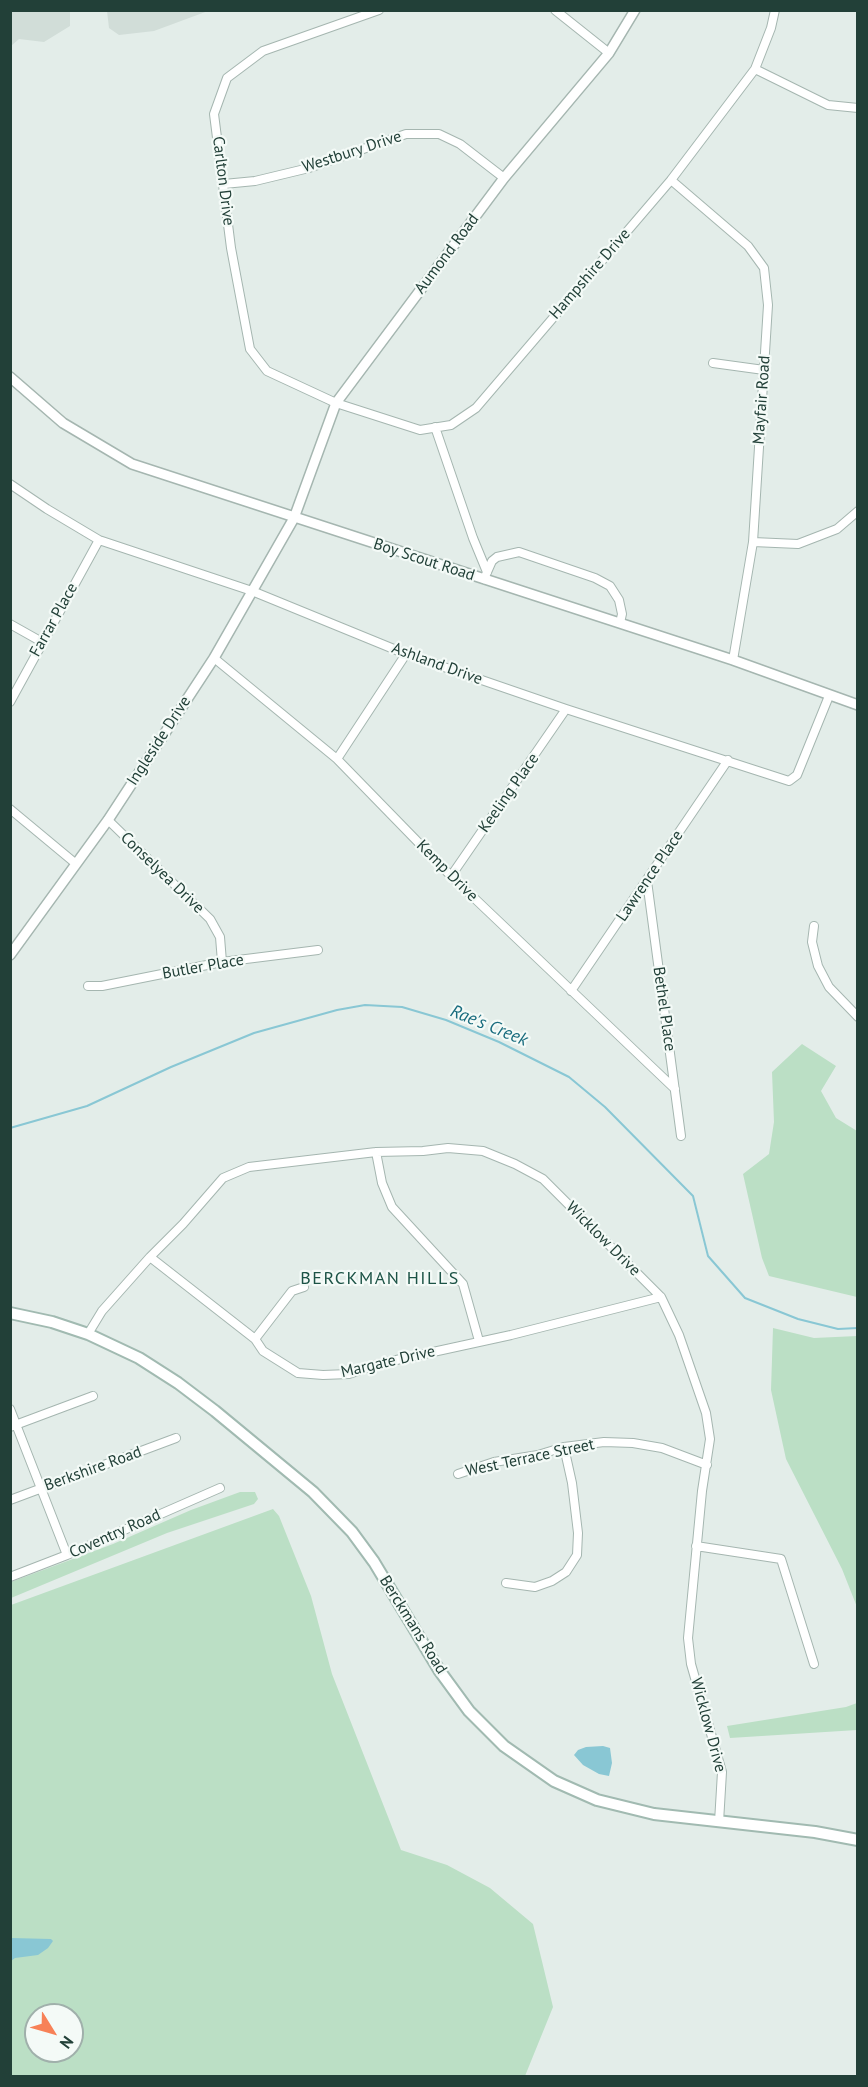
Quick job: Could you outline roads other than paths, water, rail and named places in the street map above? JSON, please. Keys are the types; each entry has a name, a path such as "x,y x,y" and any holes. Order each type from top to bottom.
{"main road":[{"name":"Berckmans Road","path":"10,1313 52,1322 88,1334 139,1358 178,1383 278,1462 331,1509 352,1532 374,1562 439,1670 469,1711 504,1746 554,1780 597,1800 654,1814 815,1832 858,1840"}],"street":[{"name":"Carlton Drive","path":"336,403 267,371 250,349 231,248 214,114 227,78 263,51 379,10"},
{"path":"555,10 609,53"},
{"name":"Aumond Road","path":"294,518 336,403 504,178 609,53 635,10"},
{"name":"Hampshire Drive","path":"336,403 420,430 451,425 476,408 671,180 755,69 771,28 775,10"},
{"path":"755,69 828,105 858,108"},
{"name":"Westbury Drive","path":"224,184 255,181 309,168 406,134 439,134 460,144 504,178"},
{"name":"Mayfair Road","path":"671,180 748,246 764,268 768,305 753,542 733,660"},
{"path":"712,363 764,370"},
{"name":"Boy Scout Road","path":"10,377 63,423 132,464 294,518 485,576 858,705"},
{"path":"435,427 485,576"},
{"name":"Ashland Drive","path":"10,484 99,540 252,591 406,654 566,710 789,781 797,775 829,696"},
{"path":"753,542 798,544 837,529 858,510"},
{"name":"Ingleside Drive","path":"10,955 108,820 214,658 294,518"},
{"name":"Farrar Place","path":"10,702 99,540"},
{"path":"485,576 492,561 497,557 519,552 595,578 610,586 619,600 622,614 620,623"},
{"path":"10,624 42,642"},
{"path":"337,759 406,654"},
{"name":"Kemp Drive","path":"214,658 337,759 451,876 675,1089"},
{"name":"Keeling Place","path":"451,876 566,710"},
{"name":"Lawrence Place","path":"571,991 728,760"},
{"path":"10,809 75,863"},
{"name":"Conselyea Drive","path":"108,820 210,919 220,937 222,962"},
{"name":"Bethel Place","path":"647,881 681,1136"},
{"path":"814,927 812,942 818,966 829,987 858,1017"},
{"name":"Butler Place","path":"88,986 102,986 222,962 318,950"},
{"name":"Wicklow Drive","path":"88,1334 102,1311 223,1178 249,1167 376,1152 423,1152 448,1148 483,1151 543,1179 662,1297 679,1335 705,1413 710,1439 702,1491 688,1638 692,1664 722,1772 719,1822"},
{"path":"376,1152 382,1184 392,1207 463,1284 478,1341"},
{"name":"Margate Drive","path":"150,1257 255,1339 263,1351 298,1373 323,1375 349,1374 378,1364 511,1335 662,1297"},
{"path":"255,1339 292,1291 304,1287"},
{"path":"14,1426 93,1396"},
{"path":"10,1409 14,1426 67,1555"},
{"name":"Berkshire Road","path":"10,1500 176,1438"},
{"name":"West Terrace Street","path":"458,1474 494,1462 538,1455 564,1447 604,1442 633,1443 662,1448 707,1465"},
{"path":"506,1583 535,1587 552,1581 566,1572 577,1555 578,1533 572,1483 564,1447"},
{"name":"Coventry Road","path":"10,1577 67,1555 220,1488"},
{"path":"696,1546 781,1559 814,1664"}],"water":[{"path":"586,1747 610,1748 612,1763 609,1776 599,1774 583,1765 574,1755 578,1750"},
{"path":"11,1938 51,1939 53,1941 38,1955 15,1958 11,1961"}],"waterway":[{"name":"Rae's Creek","path":"10,1128 87,1106 171,1067 254,1033 337,1010 365,1005 402,1007 446,1020 499,1042 569,1077 605,1107 693,1196 708,1256 745,1298 798,1319 838,1329 858,1328"}],"district":[{"name":"BERCKMAN HILLS","path":"380,1279"}]}
